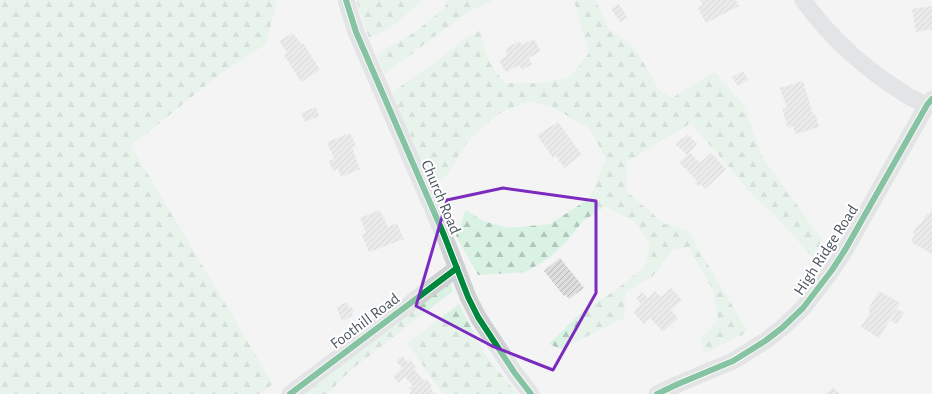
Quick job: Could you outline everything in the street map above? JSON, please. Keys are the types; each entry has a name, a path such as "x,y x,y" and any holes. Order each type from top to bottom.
{"street":[{"name":"Church Road","path":"346,0 359,37 444,235 468,297 478,317 514,372 531,394"},
{"path":"803,0 822,25 843,47 866,67 906,95 930,102"},
{"name":"High Ridge Road","path":"657,394 740,358 782,328 803,308 832,270 845,250 930,102"},
{"name":"Foothill Road","path":"290,394 457,268"}],"highlighted area":[{"path":"503,188 596,201 596,293 553,370 492,346 416,306 447,200"}],"green space":[{"path":"0,0 277,0 266,44 219,75 131,146 273,384 259,394 0,394"},
{"path":"356,0 421,0 421,2 389,29 369,38"},
{"path":"447,0 493,0 472,10 385,74 377,54 412,34 445,8"},
{"path":"572,0 595,0 609,29 635,48 660,91 672,98 714,72 743,104 762,156 822,240 813,258 773,213 758,201 691,123 627,162 626,191 663,223 688,231 748,332 704,354 700,339 718,321 713,290 689,247 673,250 653,276 626,292 624,318 561,349 549,344 583,311 614,291 645,267 650,244 635,222 606,207 584,220 566,242 549,258 526,272 478,275 456,236 466,210 483,221 508,228 550,224 590,198 606,158 589,128 552,107 529,101 500,113 469,139 448,174 432,187 392,92 436,62 460,42 480,30 489,62 504,83 542,83 570,77 589,53 576,7"},
{"path":"450,282 453,291 351,370 327,394 301,394"},
{"path":"459,304 485,354 517,394 443,394 407,343"}],"building":[{"path":"700,0 736,0 739,6 706,23 698,8 703,5"},
{"path":"619,4 627,17 620,22 611,9"},
{"path":"932,6 932,29 916,32 912,9"},
{"path":"293,33 301,44 303,43 320,70 301,82 284,55 287,53 279,41"},
{"path":"534,39 541,51 529,58 532,64 522,70 519,65 506,72 499,61 506,56 507,48 519,41 522,45"},
{"path":"743,71 748,80 738,86 732,77"},
{"path":"803,81 813,115 815,114 819,127 795,134 793,126 788,128 782,109 787,108 780,88"},
{"path":"316,107 319,116 305,122 301,113"},
{"path":"558,122 582,155 564,168 556,156 553,158 537,135"},
{"path":"350,133 356,146 352,148 360,169 341,177 338,169 333,171 329,161 334,159 327,142"},
{"path":"688,134 697,144 687,155 675,144"},
{"path":"690,153 700,163 711,153 726,169 705,189 701,184 699,186 695,183 697,181 679,162"},
{"path":"932,209 932,254 911,242 915,234 913,233 918,224 920,225 927,213 929,214"},
{"path":"380,210 388,227 397,223 404,239 369,252 362,235 366,233 360,218"},
{"path":"560,258 584,288 569,299 566,295 564,296 544,271"},
{"path":"671,288 682,300 671,310 678,318 663,332 650,318 644,324 633,312 641,304 636,298 642,292 648,298 655,291 661,297"},
{"path":"879,291 900,303 879,338 861,327 870,312 868,310"},
{"path":"347,302 349,308 352,307 354,312 351,313 353,316 342,321 336,307"},
{"path":"897,309 904,312 897,324 891,321"},
{"path":"402,356 408,363 410,360 416,367 414,369 424,381 426,379 432,386 430,388 435,394 409,394 412,391 409,388 413,386 405,377 398,383 393,376 402,368 396,361"},
{"path":"833,387 840,394 826,394"}],"cycle path":[{"path":"346,0 356,32 444,235 468,297 478,317 514,372 531,394"},
{"path":"657,394 733,361 765,341 782,328 803,308 832,270 845,250 927,105 932,99"},
{"path":"290,394 457,268"}]}
